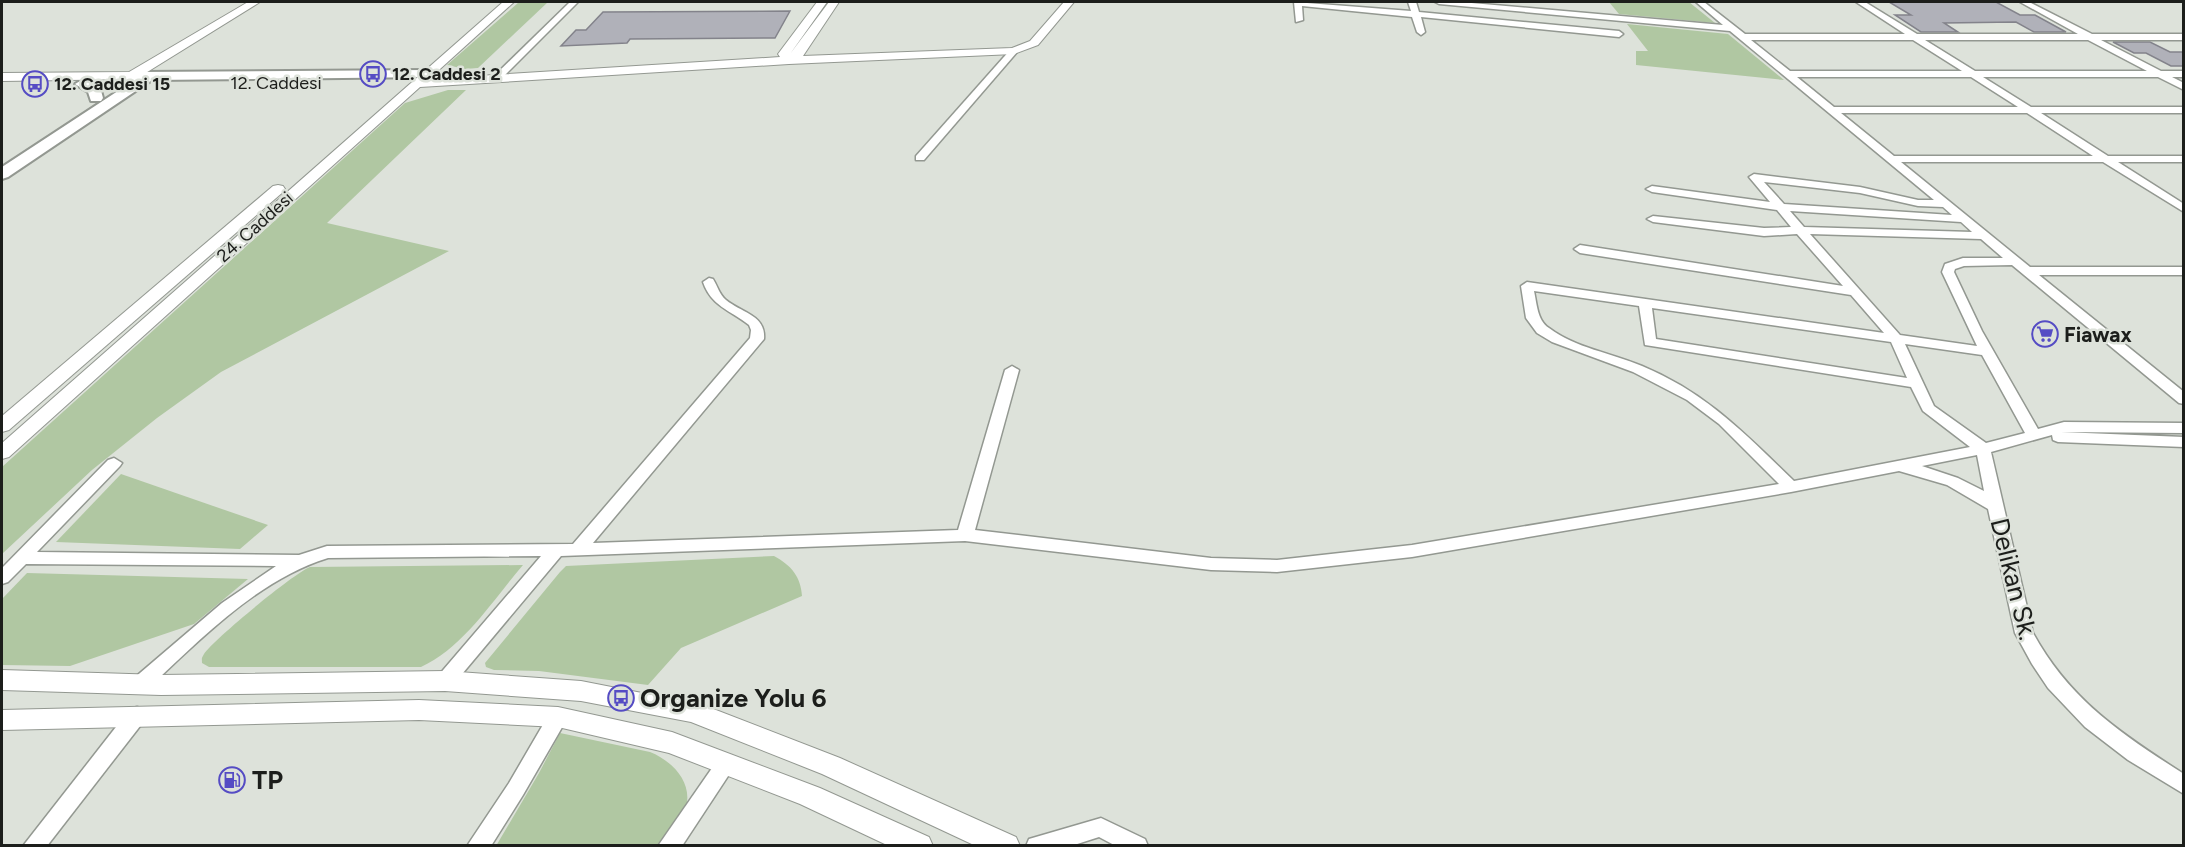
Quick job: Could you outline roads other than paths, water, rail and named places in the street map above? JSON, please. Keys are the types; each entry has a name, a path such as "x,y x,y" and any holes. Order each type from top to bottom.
{"main road":[{"name":"12. Caddesi","path":"135,80 414,79"},
{"path":"2,158 96,98 135,80"},
{"path":"2,174 135,80"},
{"path":"82,84 95,90 96,98"}],"street":[{"path":"135,80 255,2"},
{"path":"135,80 269,2"},
{"name":"24. Caddesi","path":"2,453 496,2"},
{"name":"24. Caddesi","path":"2,426 414,79 509,2"},
{"path":"499,75 574,2"},
{"path":"790,56 822,2"},
{"path":"790,56 834,2"},
{"path":"414,79 1008,45 1025,38 1055,2"},
{"path":"790,56 1014,51 1034,43 1069,2"},
{"path":"1299,20 1298,2 1619,34"},
{"path":"1413,2 1421,32"},
{"path":"1439,2 1605,13 1734,29"},
{"path":"1700,2 2184,400"},
{"path":"1860,2 2184,209"},
{"path":"2024,2 2184,87"},
{"path":"1466,3 1478,32"},
{"path":"1605,13 1625,42"},
{"path":"1743,37 2184,37"},
{"path":"920,158 1014,51"},
{"path":"1788,74 2184,74"},
{"name":"12. Caddesi","path":"2,77 135,80"},
{"name":"12. Caddesi","path":"2,85 82,84 135,80"},
{"path":"1832,110 2184,110"},
{"path":"1891,159 2184,159"},
{"path":"1946,204 1918,204 1860,190 1754,177 1896,339 1928,408 1983,449"},
{"path":"1652,189 1779,207 1964,219"},
{"path":"1653,219 1764,232 1800,230 1986,236"},
{"path":"1580,249 1855,292"},
{"path":"2016,261 1963,261 1947,269 1987,352 2034,435"},
{"path":"2028,271 2184,271"},
{"path":"578,549 758,339 759,330 754,321 722,304 713,294 709,282"},
{"path":"1791,487 1724,421 1692,397 1638,369 1557,339 1542,330 1533,318 1527,286 1987,352"},
{"path":"1645,303 1650,342 1917,384"},
{"path":"965,535 1012,370"},
{"path":"21,558 299,560 335,551 556,550 965,535 1211,564 1276,566 1412,551 1791,487 1983,449 2064,427 2184,428"},
{"path":"2034,435 2184,442"},
{"name":"Delikan Sk.","path":"1983,449 2024,633 2043,668 2072,703 2108,736 2184,784"},
{"path":"2,578 114,463"},
{"path":"1897,466 1949,478 1976,492 1996,507"},
{"path":"445,681 556,550"},
{"path":"140,684 209,624 281,570 299,560"},
{"path":"2,680 140,684 445,681 581,691 693,712 831,766 1006,846"},
{"path":"2,720 419,710 558,717 672,743 810,796 919,846"},
{"path":"34,846 137,716"},
{"path":"478,846 516,789 558,717"},
{"path":"669,846 726,764"},
{"path":"1037,846 1101,827 1137,846"}],"place":[{"name":"12. Caddesi 2","path":"373,74"},
{"name":"12. Caddesi 15","path":"35,84"},
{"name":"Fiawax","path":"2045,334"},
{"name":"Organize Yolu 6","path":"621,698"},
{"name":"TP","path":"232,780"}]}
